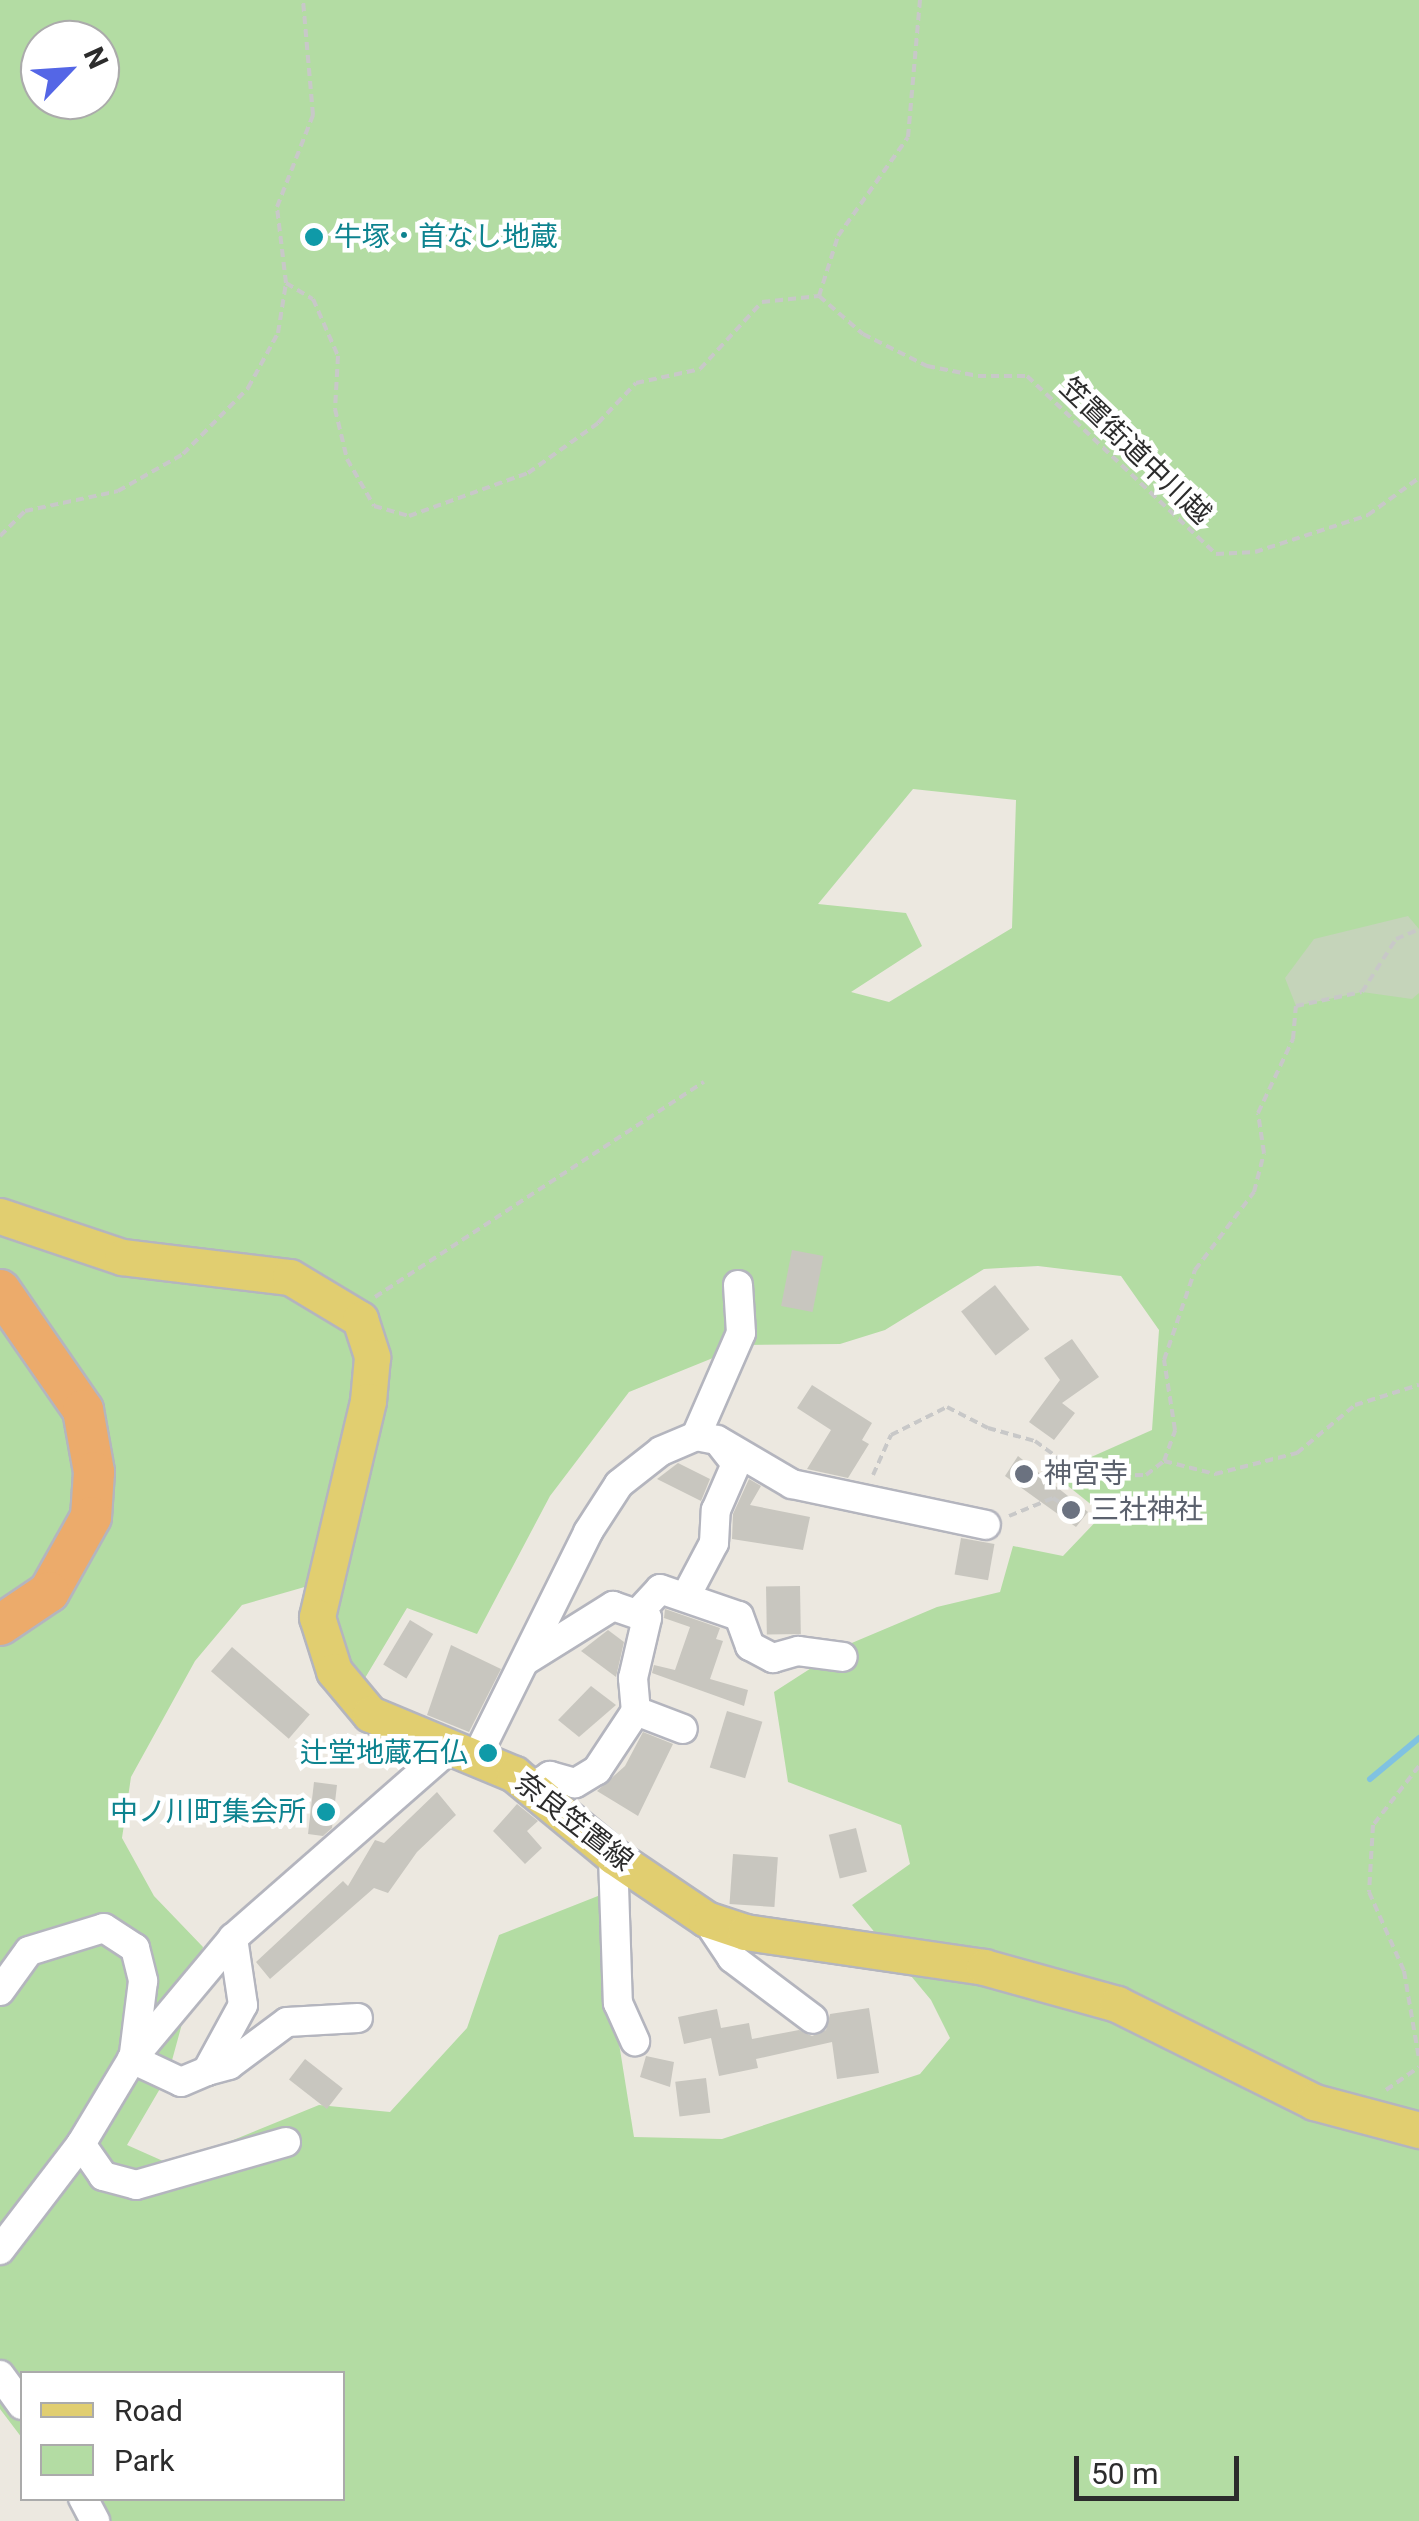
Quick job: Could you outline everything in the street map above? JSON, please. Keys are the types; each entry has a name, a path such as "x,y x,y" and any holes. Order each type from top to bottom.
{"highway":[{"path":"0,1290 83,1410 94,1472 91,1517 49,1592 0,1625"}],"main road":[{"path":"0,1216 122,1258 290,1277 347,1306"},
{"name":"奈良笠置線","path":"347,1306 360,1319 372,1358 368,1401 320,1588 322,1647 351,1696 370,1714 465,1750 533,1786 613,1856 706,1919 745,1932 984,1967 1117,2004 1314,2102 1419,2130"}],"street":[{"path":"706,1438 741,1333 738,1285"},
{"path":"686,1596 714,1543 716,1510 736,1464 706,1438"},
{"path":"0,2250 81,2144 132,2059 233,1938 465,1750 524,1662 588,1532 619,1484 661,1452 706,1438 792,1484 860,1502 986,1526"},
{"path":"637,1614 660,1589 739,1616 750,1646 773,1658 798,1650 843,1657"},
{"path":"524,1662 613,1606 646,1618 632,1678 636,1711 597,1770 575,1784 550,1776 533,1786"},
{"path":"636,1711 683,1729"},
{"path":"613,1856 618,2004 636,2041"},
{"path":"706,1919 732,1958 812,2019"},
{"path":"0,1991 30,1951 104,1928 134,1948 144,1982 132,2059"},
{"path":"207,2072 244,2005 233,1938"},
{"path":"132,2059 181,2082 229,2065 287,2022 358,2018"},
{"path":"81,2144 103,2176 136,2185 286,2142"},
{"path":"0,2375 20,2403"}],"path":[{"path":"0,536 25,511 118,492 182,454 248,388 278,333 286,283 277,207 313,116 302,0"},
{"path":"286,283 312,299 338,356 335,409 347,459 374,506 409,516 528,473 598,424 636,383 700,369 762,302 819,296 838,236 908,137 920,0"},
{"name":"笠置街道中川越","path":"819,296 863,334 928,366 978,376 1027,376 1216,554 1255,552 1368,515 1419,478"},
{"path":"860,1502 891,1435 947,1406 988,1428 1035,1440 1083,1476 1146,1475 1164,1461 1175,1430 1164,1360 1194,1270 1254,1192 1264,1153 1258,1112 1293,1039 1296,1006 1362,992 1380,958 1418,929"},
{"path":"347,1306 374,1298 704,1082"},
{"path":"1164,1461 1215,1474 1297,1454 1356,1405 1419,1385"},
{"path":"1034,1506 1053,1498 1059,1502"},
{"path":"1419,1766 1372,1825 1369,1892 1404,1971 1419,2059"}],"green space":[{"path":"0,0 1419,0 1419,2521 76,2521 68,2501 345,2501 345,2371 20,2371 20,2435 0,2409","holes":["913,789 1016,800 1012,928 889,1002 851,992 922,946 906,913 818,904","1038,1266 1121,1276 1159,1330 1152,1430 1089,1458 1063,1482 1103,1514 1063,1556 1013,1546 1000,1592 937,1607 847,1645 774,1692 788,1782 901,1825 910,1864 852,1905 931,2000 950,2038 920,2074 722,2139 634,2137 618,2037 622,1939 603,1894 499,1935 467,2028 390,2112 319,2105 172,2165 127,2145 168,2075 203,1947 154,1896 122,1838 131,1777 195,1661 242,1605 336,1578 335,1644 362,1683 407,1608 477,1634 550,1496 629,1392 745,1345 840,1344 885,1330 984,1269"]},
{"path":"1408,916 1419,929 1419,993 1412,999 1362,992 1296,1006 1285,978 1314,939"}],"building":[{"path":"792,1250 823,1256 813,1312 781,1306"},
{"path":"995,1285 1029,1329 996,1356 961,1311"},
{"path":"1072,1339 1099,1377 1062,1403 1075,1413 1054,1440 1029,1422 1060,1380 1044,1358"},
{"path":"812,1385 872,1423 862,1440 869,1444 848,1478 807,1469 831,1430 797,1408"},
{"path":"1018,1456 1088,1512 1076,1527 1005,1476"},
{"path":"678,1463 710,1479 701,1501 657,1479"},
{"path":"749,1479 761,1486 750,1505 810,1517 803,1550 732,1539 733,1514"},
{"path":"961,1538 994,1544 988,1580 955,1574"},
{"path":"800,1586 801,1634 767,1635 766,1587"},
{"path":"665,1609 720,1628 716,1639 723,1641 710,1679 748,1690 744,1706 652,1673 654,1665 675,1670 690,1627 664,1618"},
{"path":"410,1620 433,1634 406,1678 383,1665"},
{"path":"608,1630 624,1642 616,1677 581,1651"},
{"path":"451,1645 501,1669 469,1732 427,1715"},
{"path":"232,1647 310,1715 289,1739 211,1671"},
{"path":"591,1686 616,1705 579,1737 558,1720"},
{"path":"727,1711 762,1722 745,1778 710,1767"},
{"path":"643,1732 673,1744 638,1816 597,1791 625,1766"},
{"name":"中ノ川町集会所","path":"314,1782 337,1785 332,1828 323,1836 308,1834"},
{"path":"437,1792 456,1815 417,1852 388,1893 374,1888 270,1979 256,1962 343,1881 348,1886 375,1840 384,1843"},
{"path":"517,1804 538,1821 527,1831 542,1848 525,1864 493,1831"},
{"path":"856,1828 867,1872 840,1878 829,1835"},
{"path":"733,1854 778,1857 774,1907 730,1904"},
{"path":"869,2008 879,2073 837,2079 832,2042 756,2059 758,2068 719,2076 711,2038 684,2044 678,2017 717,2009 721,2028 749,2023 752,2039 799,2030 812,2036 826,2030 830,2014"},
{"path":"646,2056 674,2062 670,2087 640,2077"},
{"path":"305,2059 343,2089 327,2109 289,2079"},
{"path":"706,2078 710,2113 679,2117 675,2082"}],"waterway":[{"path":"1370,1779 1419,1738"}],"place":[{"name":"牛塚・首なし地蔵","path":"314,237"},
{"name":"神宮寺","path":"1024,1474"},
{"name":"三社神社","path":"1071,1510"},
{"name":"辻堂地蔵石仏","path":"488,1753"},
{"name":"中ノ川町集会所","path":"326,1812"}]}
